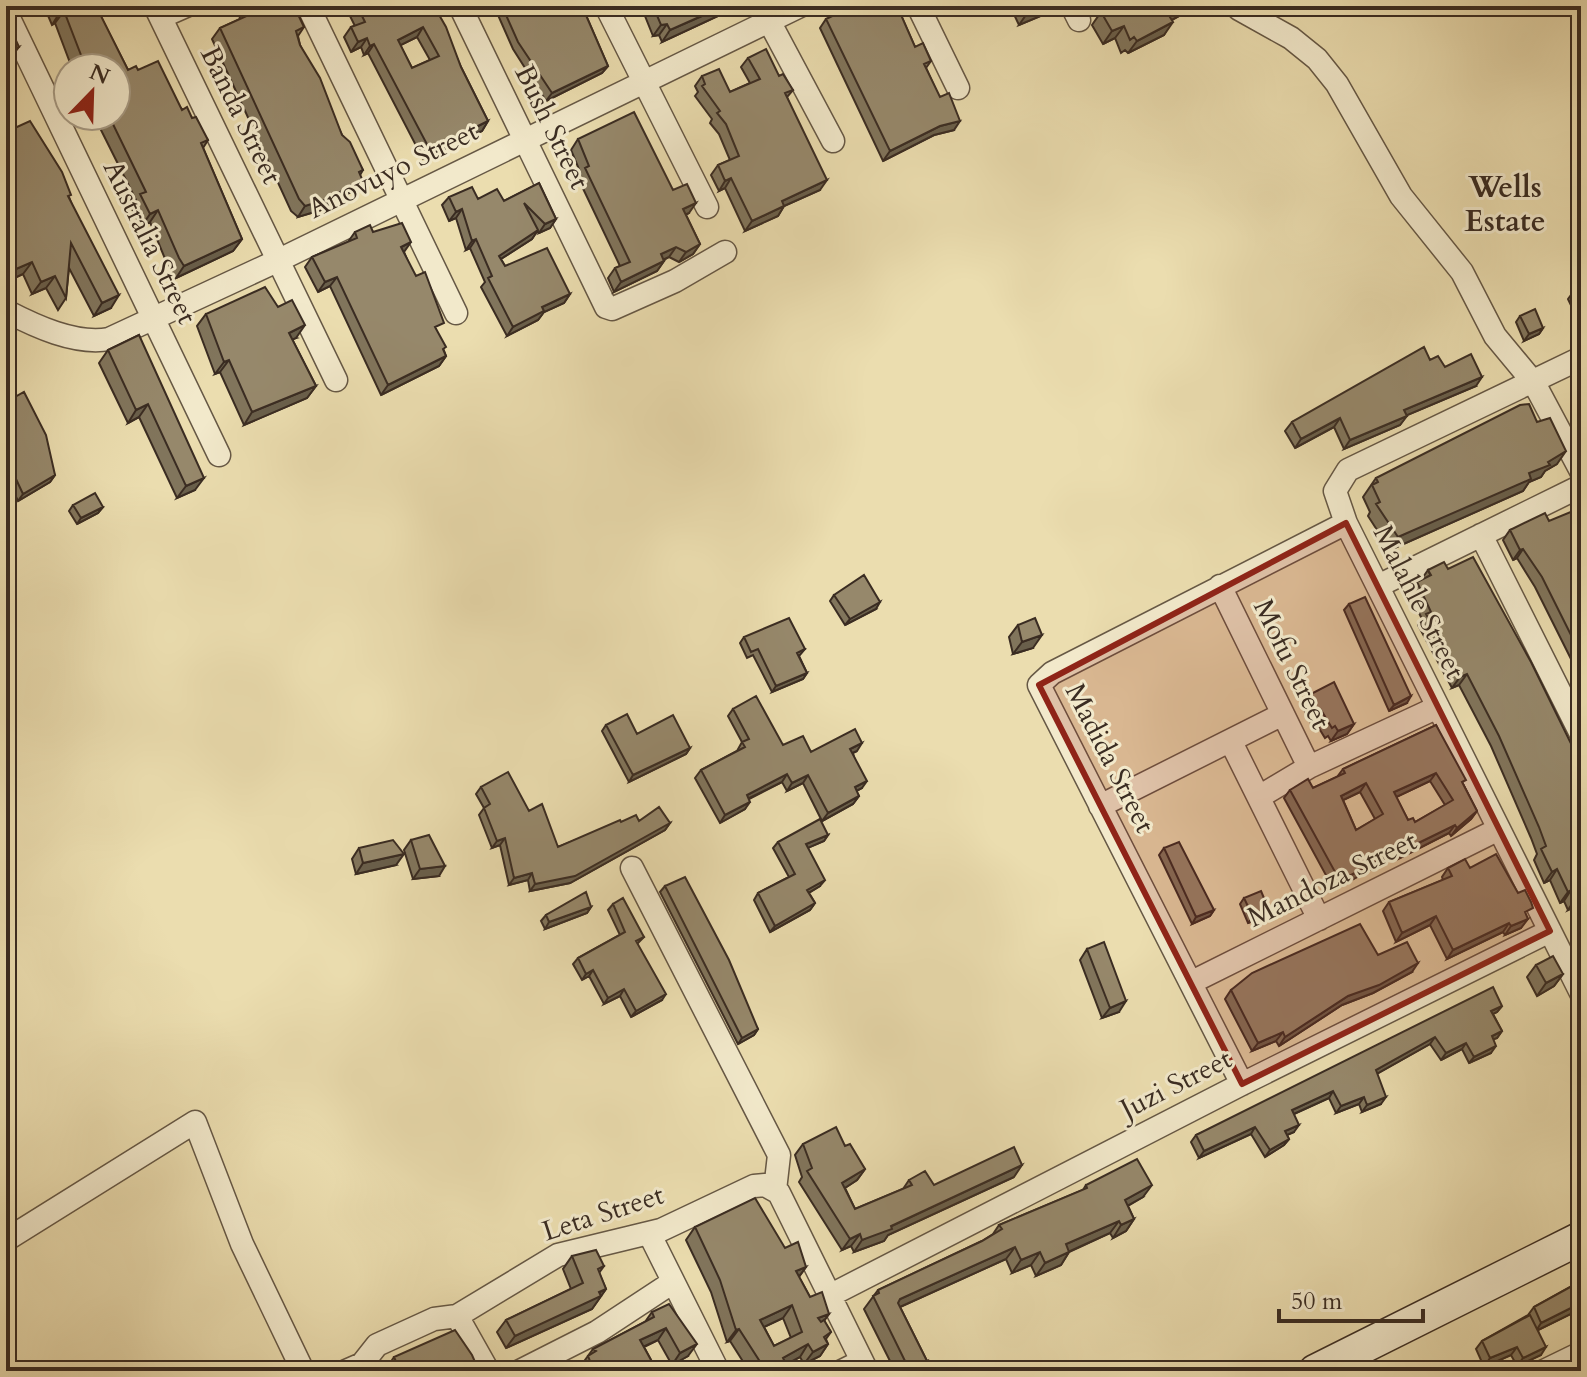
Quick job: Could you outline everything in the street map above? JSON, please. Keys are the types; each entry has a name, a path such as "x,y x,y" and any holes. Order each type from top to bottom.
{"street":[{"path":"158,12 186,6"},
{"path":"308,6 456,313"},
{"name":"Bush Street","path":"460,6 603,303 612,309 675,281 725,252"},
{"path":"606,6 642,83 707,207"},
{"name":"Anovuyo Street","path":"6,311 59,332 92,340 109,339 277,261 400,198 642,83 765,14 800,6"},
{"path":"918,6 958,88"},
{"path":"1239,9 1291,38 1317,59 1337,84 1401,196 1462,272 1495,336 1534,383 1581,471"},
{"name":"Australia Street","path":"6,12 219,455"},
{"name":"Banda Street","path":"158,12 336,380"},
{"path":"765,14 833,141"},
{"name":"Malahle Street","path":"1581,358 1348,470 1335,491 1346,523 1581,993"},
{"path":"1378,586 1581,486"},
{"name":"Madida Street","path":"1242,1084 1039,685 1052,673 1346,523"},
{"path":"1481,535 1581,734"},
{"name":"Mofu Street","path":"1220,586 1309,767"},
{"path":"1259,797 1309,767 1438,707"},
{"path":"1100,806 1283,714"},
{"path":"1231,742 1319,919"},
{"name":"Mandoza Street","path":"1192,982 1499,829"},
{"path":"632,868 779,1155 775,1190 865,1366 842,1371"},
{"name":"Juzi Street","path":"831,1295 1242,1084 1550,931"},
{"path":"6,1240 195,1122 242,1244 303,1371"},
{"name":"Leta Street","path":"358,1369 384,1341 434,1319 457,1316 558,1255 649,1233 754,1186 765,1185 775,1190"},
{"path":"649,1233 718,1371"},
{"path":"1315,1371 1581,1238"},
{"path":"520,1371 597,1332 673,1282"},
{"path":"457,1316 488,1371"},
{"path":"1544,1371 1581,1353"}],"highlighted area":[{"path":"1346,523 1550,931 1242,1084 1039,685"}],"building":[{"path":"58,6 96,6 119,52 80,52 64,11 60,12"},
{"path":"248,6 294,6 304,27 296,31 300,45 320,78 342,135 350,142 363,170 359,172 362,179 328,199 305,206 299,199 220,28 249,15"},
{"path":"357,6 434,6 488,121 430,150 374,44 370,46 367,38 358,42 351,27 365,22","holes":["423,27 439,56 412,68 398,40"]},
{"path":"502,6 582,6 608,66 552,93 518,42"},
{"path":"653,6 724,6 670,30 667,24 661,25"},
{"path":"853,6 903,6 898,8 915,47 923,43 931,61 924,64 940,97 949,93 960,121 940,126 890,151 826,19"},
{"path":"1025,6 1043,6 1028,12"},
{"path":"1114,6 1183,6 1168,14 1173,22 1137,41 1134,37 1130,40 1124,26 1112,31 1101,12"},
{"path":"12,32 19,47 6,52 6,34"},
{"path":"766,49 779,76 783,74 793,90 785,93 827,180 782,201 784,206 752,221 731,178 725,181 718,165 739,156 726,124 717,113 720,111 702,86 705,84 702,76 719,69 730,92 760,79 748,58"},
{"path":"158,61 182,110 187,107 192,118 196,117 208,140 201,143 242,239 184,266 158,210 150,214 140,194 146,192 117,132 132,132 132,68 136,66 138,70"},
{"path":"634,112 673,190 687,184 696,203 683,209 700,244 686,252 676,247 661,254 664,261 621,282 615,268 630,262 585,168 589,166 578,139"},
{"path":"30,121 62,172 71,195 68,196 119,295 102,303 71,243 66,298 55,276 41,282 32,262 9,272 6,267 6,227 10,225 6,218 6,132"},
{"path":"539,183 556,219 545,224 524,203 538,230 499,256 505,266 547,248 570,294 542,307 544,311 513,327 488,278 492,276 476,239 472,241 462,209 456,212 449,197 472,187 478,199 497,189 504,201"},
{"path":"402,223 411,242 401,247 416,276 425,272 444,323 435,327 446,347 443,349 446,356 388,385 337,277 325,282 312,257 357,238 355,232 370,225 373,232"},
{"path":"265,287 278,307 292,300 305,325 289,333 316,386 252,412 229,360 224,362 206,314"},
{"path":"1535,309 1543,328 1529,334 1520,316"},
{"path":"139,335 204,478 186,486 148,404 136,410 108,350"},
{"path":"1424,347 1430,360 1438,356 1445,367 1471,354 1482,377 1404,410 1407,416 1350,440 1340,418 1301,439 1292,422"},
{"path":"24,392 46,435 55,475 23,494 9,464 6,465 6,402"},
{"path":"1529,404 1537,422 1550,418 1566,451 1548,462 1550,465 1529,473 1531,479 1398,537 1376,504 1380,502 1372,485 1378,482 1376,478 1520,405"},
{"path":"95,493 103,507 81,518 73,505"},
{"path":"1573,511 1581,527 1581,655 1542,577 1523,549 1520,550 1510,530 1545,513 1549,521"},
{"path":"1473,557 1531,662 1581,764 1581,896 1575,899 1571,890 1568,892 1557,869 1552,872 1541,849 1546,846 1539,827 1499,736 1467,674 1460,677 1426,614 1431,612 1417,582 1431,575 1428,570 1444,562 1448,569"},
{"path":"864,575 880,602 850,619 834,595"},
{"path":"1365,597 1411,696 1394,705 1349,604"},
{"path":"789,618 805,649 797,653 807,673 776,686 758,649 751,652 744,637"},
{"path":"1035,618 1042,635 1022,642 1018,625"},
{"path":"1334,682 1354,724 1338,731 1335,726 1332,728 1321,710 1318,712 1309,695"},
{"path":"756,696 783,745 803,736 811,752 855,729 862,743 850,749 867,781 855,787 859,796 828,813 808,775 792,783 787,774 747,795 750,802 725,815 701,770 745,747 742,742 749,739 733,709"},
{"path":"627,714 637,734 673,715 690,748 633,775 606,725"},
{"path":"1436,725 1466,780 1462,782 1477,811 1457,828 1455,825 1406,849 1404,846 1340,881 1290,790 1308,779 1313,788 1345,773 1343,769","holes":["1436,773 1453,800 1415,822 1413,818 1408,820 1394,792","1366,783 1383,814 1356,830 1341,796"]},
{"path":"508,772 529,811 542,804 558,847 620,820 636,815 639,821 659,807 670,823 575,876 535,884 532,873 514,878 505,838 497,841 484,808 490,804 481,787"},
{"path":"820,819 828,835 806,844 825,880 807,890 815,903 775,926 758,893 795,874 778,842"},
{"path":"429,835 445,866 420,869 411,840"},
{"path":"393,840 404,854 363,863 359,848"},
{"path":"1179,842 1214,910 1196,917 1164,848"},
{"path":"1496,854 1518,893 1525,890 1531,902 1533,908 1525,912 1528,919 1511,926 1509,923 1453,950 1436,916 1402,933 1389,902 1452,876 1448,868 1465,859 1470,868"},
{"path":"685,877 729,960 758,1029 742,1038 665,886"},
{"path":"1261,891 1269,910 1253,917 1244,898"},
{"path":"586,892 591,907 549,922 546,915"},
{"path":"623,898 644,937 636,941 666,994 636,1011 624,989 608,998 593,970 586,974 578,958 625,932 613,904"},
{"path":"1360,924 1378,955 1407,942 1418,963 1379,985 1348,996 1285,1037 1283,1032 1258,1043 1231,990 1252,973"},
{"path":"1104,942 1126,1001 1110,1008 1087,949"},
{"path":"1553,956 1563,974 1546,983 1536,965"},
{"path":"1493,987 1502,1006 1491,1011 1502,1031 1492,1036 1496,1046 1474,1057 1466,1043 1446,1053 1435,1037 1376,1070 1386,1097 1367,1105 1364,1097 1341,1106 1333,1091 1292,1110 1299,1125 1285,1131 1289,1139 1270,1150 1255,1127 1204,1151 1196,1135"},
{"path":"836,1127 845,1146 850,1144 865,1169 842,1183 855,1209 912,1185 909,1180 925,1171 934,1185 1014,1147 1022,1165 891,1226 892,1229 862,1240 860,1234 850,1239 807,1171 812,1168 803,1144"},
{"path":"1137,1159 1152,1185 1125,1200 1134,1219 1121,1225 1119,1221 1066,1244 1069,1252 1045,1263 1040,1252 1021,1260 1015,1247 900,1299 898,1303 927,1361 910,1369 873,1296 879,1293 878,1290 982,1241 1002,1229 999,1225 1087,1188 1086,1185"},
{"path":"755,1198 785,1248 798,1242 806,1267 796,1271 810,1297 822,1292 829,1314 818,1318 821,1322 824,1320 831,1332 824,1337 828,1344 813,1352 808,1344 783,1358 788,1368 766,1371 739,1329 736,1330 720,1280 695,1227","holes":["792,1305 802,1332 774,1346 760,1320"]},
{"path":"596,1250 604,1266 598,1269 606,1289 599,1292 601,1296 515,1336 506,1320 583,1283 572,1256"},
{"path":"1581,1281 1581,1303 1541,1323 1534,1307"},
{"path":"669,1304 697,1344 680,1353 666,1328 640,1340 657,1371 594,1371 588,1356 596,1351 593,1349 654,1317 652,1312"},
{"path":"1530,1315 1546,1347 1523,1358 1517,1347 1490,1358 1482,1341"},
{"path":"455,1330 479,1371 400,1371 394,1357"}],"district":[{"name":"Wells Estate","path":"1505,204"}]}
